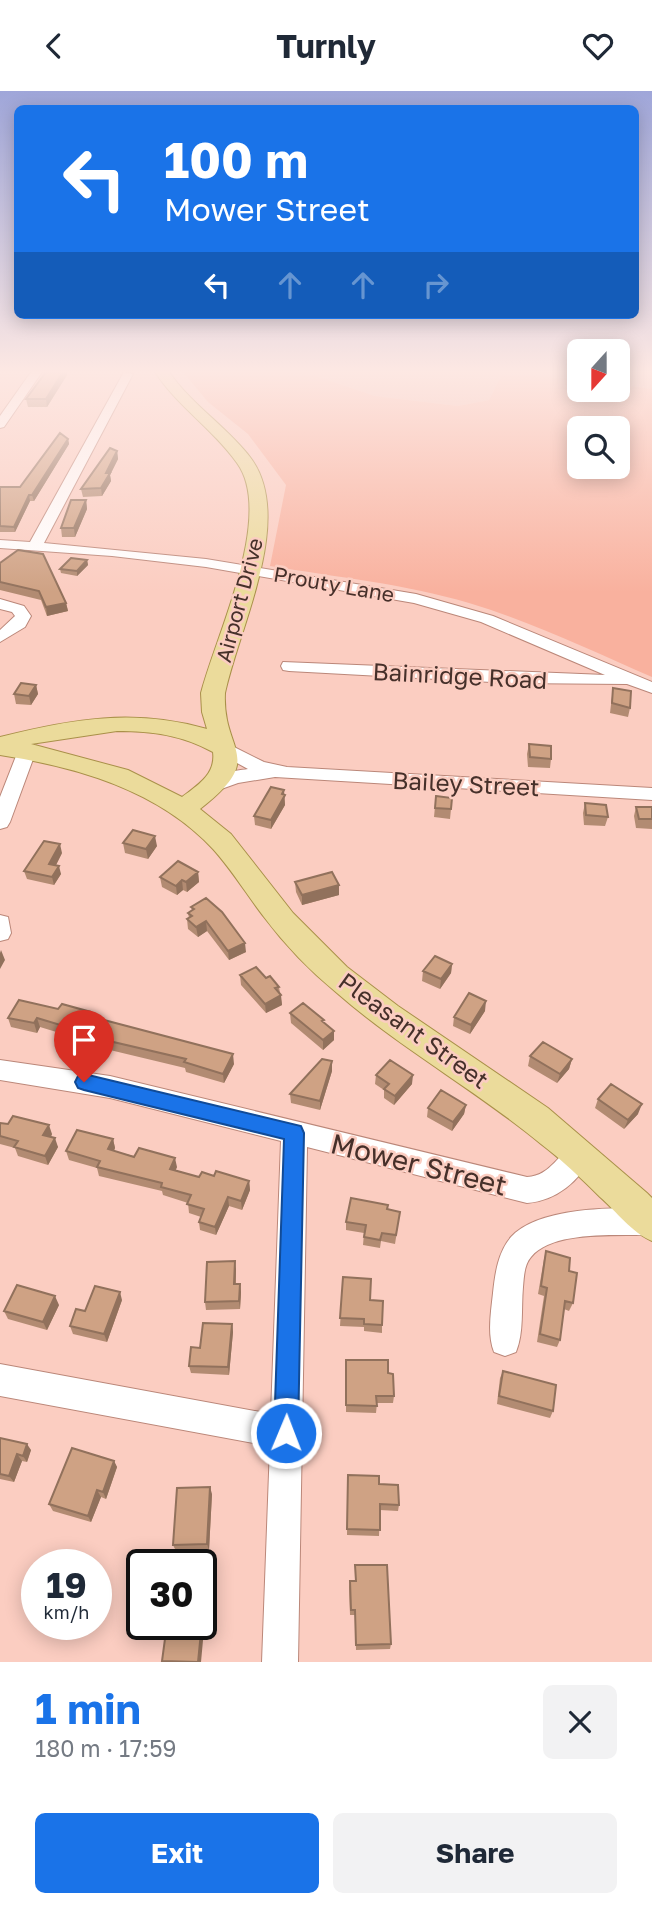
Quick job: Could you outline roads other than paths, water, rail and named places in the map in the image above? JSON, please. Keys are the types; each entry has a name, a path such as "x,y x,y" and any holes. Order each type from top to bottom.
{"main road":[{"name":"Airport Drive","path":"213,786 226,767 213,696 259,522 259,499 254,477 229,445"},
{"name":"Airport Drive","path":"0,746 83,726 148,724 190,712 213,696"},
{"name":"Airport Drive","path":"148,724 209,738 224,748"},
{"path":"40,753 83,726"},
{"name":"Pleasant Street","path":"0,746 40,753 121,777 182,810 220,841 283,921 323,962 371,1004 497,1090 579,1155 651,1222"},
{"name":"Bailey Street","path":"182,810 213,786"}],"street":[{"path":"35,546 89,445"},
{"path":"145,556 154,541"},
{"name":"Prouty Lane","path":"0,544 145,556 248,569 367,589 449,607 525,634 652,688"},
{"path":"0,604 18,609 23,616 19,624 0,637"},
{"name":"Bainridge Road","path":"289,666 510,678 632,679"},
{"name":"Bailey Street","path":"224,748 251,765 279,772"},
{"path":"0,822 40,753"},
{"name":"Bailey Street","path":"213,786 234,777 279,772 652,794"},
{"path":"0,923 0,933"},
{"name":"Mower Street","path":"0,1070 97,1084 527,1191 550,1185 579,1155"},
{"path":"280,1662 294,1133"},
{"path":"505,1341 512,1262 521,1244 542,1231 586,1225 651,1222"},
{"path":"0,1380 286,1433"}]}
